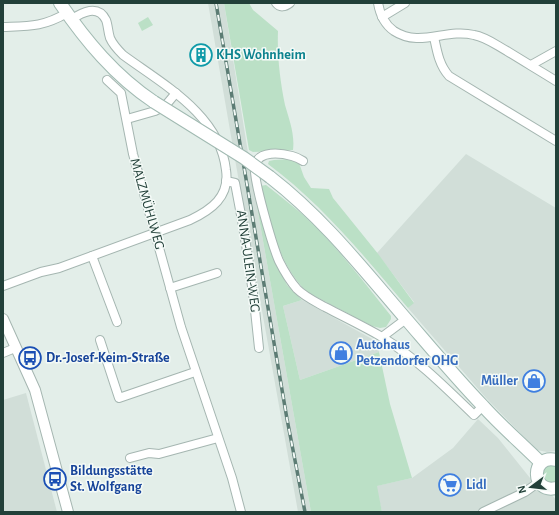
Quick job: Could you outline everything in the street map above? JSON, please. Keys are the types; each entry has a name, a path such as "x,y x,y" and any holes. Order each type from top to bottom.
{"main road":[{"path":"66,12 112,68 128,83 154,102 270,177 326,227 349,251 406,319 483,406 541,463"},
{"path":"555,489 544,487 539,482 537,472 541,463 549,459 556,460"}],"street":[{"path":"276,3 282,7 290,3"},
{"path":"378,3 382,17 390,28 404,37 417,39 452,33 473,34 490,41 531,65 556,82"},
{"path":"382,17 405,3"},
{"path":"3,27 42,24 55,20 66,12 97,11 102,14 106,20 110,38 116,48 123,55 176,93 199,114 214,132 225,161 227,175 222,196 216,204 208,211 190,220 92,256 3,286"},
{"path":"434,36 440,63 449,76 556,141"},
{"path":"531,65 556,51"},
{"name":"MALZMÜHLWEG","path":"107,80 121,93 133,154 170,288 195,372 232,478 241,512"},
{"path":"127,119 155,111 165,106 176,93"},
{"path":"303,161 293,156 271,154 259,158 255,164 254,172 279,260 290,281 307,297 382,337 412,357 474,415 483,406"},
{"name":"ANNA-ULEIN-WEG","path":"226,181 235,183 248,256 259,348"},
{"path":"92,256 117,322"},
{"path":"170,288 217,273"},
{"path":"3,319 35,390 68,512"},
{"path":"382,337 406,319"},
{"path":"100,340 119,398 195,372"},
{"path":"3,353 15,348"},
{"path":"130,458 150,453 159,454 218,438"},
{"path":"483,512 525,492 539,482"}],"shaded area":[{"path":"208,3 224,3 253,184 311,512 298,512"},
{"path":"466,154 556,208 556,451 547,452 537,450 486,398 408,308 414,302 377,253"},
{"path":"302,300 381,344 379,352 300,380 283,306"},
{"path":"26,393 57,512 3,512 3,400"},
{"path":"478,419 498,438 542,493 552,495 556,500 556,512 382,512 376,486 412,478 453,448"}],"green space":[{"path":"224,3 249,3 253,10 278,31 280,77 292,132 293,150 253,152 249,150"},
{"path":"148,17 153,25 142,31 138,23"},
{"path":"291,159 299,163 304,177 311,188 329,189 333,198 379,255 414,303 408,308 325,214 307,196 268,164 269,161"},
{"path":"253,184 276,262 287,285 302,300 283,306 300,380 379,352 390,404 412,478 377,486 382,512 311,512"},
{"path":"266,185 302,214 348,263 391,316 391,319 386,327 380,328 372,326 307,292 297,281 282,256 272,229 260,186"},
{"path":"547,465 556,466 556,482 550,483 544,481 541,472"}],"railway":[{"path":"216,3 287,419 305,512"}],"place":[{"name":"KHS Wohnheim","path":"201,55"},
{"name":"Autohaus Petzendorfer OHG","path":"341,353"},
{"name":"Dr.-Josef-Keim-Straße","path":"30,358"},
{"name":"Müller","path":"534,381"},
{"name":"Bildungsstätte St. Wolfgang","path":"55,479"},
{"name":"Lidl","path":"450,485"}]}
